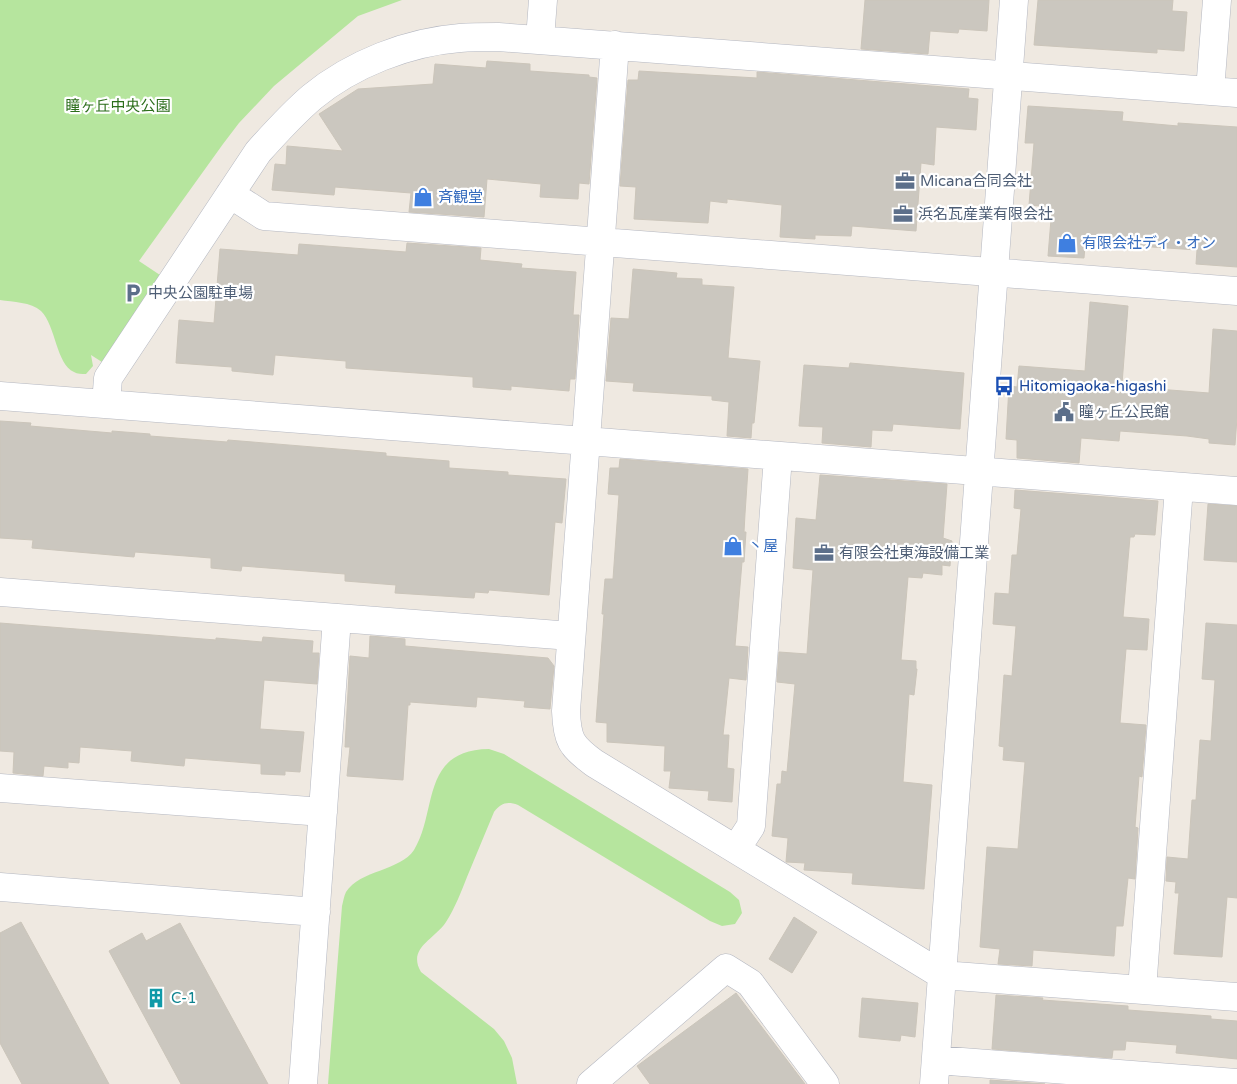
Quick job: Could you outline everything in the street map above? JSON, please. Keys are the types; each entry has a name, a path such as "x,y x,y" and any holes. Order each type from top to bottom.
{"street":[{"path":"540,39 543,0"},
{"path":"1014,0 935,1072 1237,1083"},
{"path":"1210,91 1217,0"},
{"path":"106,404 108,378 258,152 284,122 313,96 346,74 382,56 420,44 459,38 498,36 1237,93"},
{"path":"615,45 566,711 567,732 578,751 594,764 942,975 1237,997"},
{"path":"230,194 264,216 1237,291"},
{"path":"0,396 1237,491"},
{"path":"736,850 751,826 778,456"},
{"path":"1142,990 1179,487"},
{"path":"0,592 571,636"},
{"path":"303,1084 337,618"},
{"path":"0,788 323,812"},
{"path":"0,887 316,912"},
{"path":"591,1084 726,968 750,982 825,1084"}],"green space":[{"name":"瞳ヶ丘中央公園","path":"0,0 402,0 358,16 274,86 239,123 139,261 160,275 102,362 91,355 93,366 86,374 78,374 68,368 63,361 50,326 41,311 27,304 0,300"},
{"path":"489,749 504,754 730,892 739,900 742,913 735,924 722,926 710,921 518,805 504,804 494,812 460,894 446,922 424,945 417,957 421,972 494,1029 504,1041 512,1058 517,1084 328,1084 342,906 346,892 361,879 408,857 414,850 421,835 435,785 441,771 452,760 467,752"}],"building":[{"path":"865,0 989,0 987,31 959,29 958,33 930,31 928,54 861,49"},
{"path":"1038,0 1173,0 1172,11 1187,12 1184,51 1157,49 1157,53 1034,45"},
{"path":"487,61 530,64 530,71 589,75 589,77 597,78 589,184 579,183 578,199 540,197 541,184 487,179 484,217 409,212 411,193 335,187 334,195 272,190 275,164 286,165 287,146 343,151 319,114 358,89 433,84 435,64 486,68"},
{"path":"639,71 757,78 757,72 969,89 968,98 978,99 976,130 936,127 934,165 921,163 916,231 852,226 851,236 815,235 815,239 780,237 782,205 727,199 727,203 710,201 708,223 634,219 636,187 620,186 628,80 638,80"},
{"path":"1028,106 1123,112 1122,121 1178,126 1178,123 1237,127 1237,267 1196,264 1197,250 1137,246 1137,239 1086,235 1084,258 1048,256 1052,207 1029,205 1034,143 1025,143"},
{"path":"407,243 481,248 480,260 522,264 521,268 576,272 573,315 579,315 575,379 570,379 569,391 511,386 511,390 473,387 473,377 346,368 346,361 275,355 273,375 232,371 232,367 176,363 179,320 214,323 220,249 298,255 299,244 406,252"},
{"path":"633,269 677,273 676,278 702,279 702,285 734,287 728,358 760,361 751,438 727,436 729,402 712,400 712,396 633,391 634,383 606,381 611,318 629,319"},
{"path":"1090,302 1128,306 1122,384 1209,393 1213,329 1237,331 1237,418 1235,445 1209,443 1209,439 1187,436 1120,431 1119,441 1081,438 1079,463 1017,458 1017,440 1006,439 1009,386 1017,387 1019,366 1085,371"},
{"path":"850,363 964,373 960,429 893,424 892,431 872,430 871,447 822,443 823,427 799,426 804,365 849,368"},
{"path":"0,421 31,423 30,426 112,433 112,431 150,434 150,436 227,442 228,440 386,453 386,456 449,461 449,468 508,472 508,475 566,479 562,523 555,522 549,595 489,590 488,593 475,592 474,598 395,593 396,585 345,581 345,574 242,566 241,571 211,568 211,558 135,552 134,557 32,548 33,540 0,538"},
{"path":"620,459 748,469 744,562 742,562 735,646 748,647 746,680 729,678 723,735 729,735 727,768 734,769 732,802 708,800 709,791 669,788 671,771 664,771 665,746 607,742 607,723 596,722 605,579 613,579 619,495 608,494 610,468 619,468"},
{"path":"820,475 947,484 943,538 952,541 950,566 942,565 942,575 923,573 922,578 908,577 901,660 916,661 917,669 914,695 909,694 903,782 932,785 924,889 852,884 853,873 804,870 805,863 786,862 788,838 772,836 777,784 781,784 782,771 787,772 795,684 777,682 779,652 807,654 813,570 793,568 796,518 816,520"},
{"path":"1015,490 1158,501 1155,535 1135,534 1134,537 1130,537 1123,617 1149,619 1147,650 1126,649 1120,723 1146,725 1142,777 1139,776 1135,827 1138,828 1135,879 1128,878 1123,926 1116,926 1114,956 1033,950 1032,966 998,964 1000,949 980,947 987,847 1018,849 1025,762 1003,760 1004,747 999,746 1004,675 1012,676 1016,626 993,624 995,593 1009,594 1012,555 1017,555 1021,509 1014,508"},
{"path":"1208,504 1237,506 1237,562 1204,560"},
{"path":"0,623 216,640 216,638 262,642 263,637 313,641 312,653 319,653 317,684 264,680 260,729 304,732 300,772 285,771 285,775 261,774 261,764 185,758 184,766 131,761 132,751 80,747 79,763 68,762 68,768 44,766 43,776 13,773 14,752 0,751"},
{"path":"1206,623 1237,625 1237,898 1227,897 1222,957 1174,954 1179,893 1175,893 1176,882 1166,881 1167,857 1188,859 1192,800 1196,800 1200,740 1211,741 1215,680 1202,679"},
{"path":"370,636 405,639 405,646 548,658 554,666 550,709 524,707 525,701 477,697 476,707 410,702 410,705 408,705 403,780 347,776 350,747 345,747 350,656 369,658"},
{"path":"794,917 817,932 792,973 769,959"},
{"path":"21,922 109,1084 22,1084 0,1043 0,933"},
{"path":"180,923 268,1084 181,1084 109,951 142,933 146,941"},
{"path":"736,993 805,1084 650,1084 637,1066"},
{"path":"996,995 1128,1006 1128,1010 1211,1016 1211,1019 1237,1021 1237,1059 1176,1053 1177,1045 1126,1041 1125,1050 1113,1050 1112,1058 992,1049"},
{"path":"862,998 918,1003 915,1037 901,1035 900,1041 859,1037"},
{"path":"990,1080 1045,1084 990,1084"}],"place":[{"name":"Micana合同会社","path":"905,181"},
{"name":"斉観堂","path":"423,197"},
{"name":"浜名瓦産業有限会社","path":"903,214"},
{"name":"有限会社ディ・オン","path":"1067,243"},
{"name":"中央公園駐車場","path":"133,293"},
{"name":"Hitomigaoka-higashi","path":"1004,386"},
{"name":"瞳ヶ丘公民館","path":"1064,412"},
{"name":"丶屋","path":"733,546"},
{"name":"有限会社東海設備工業","path":"824,553"},
{"name":"C-1","path":"156,998"}]}
